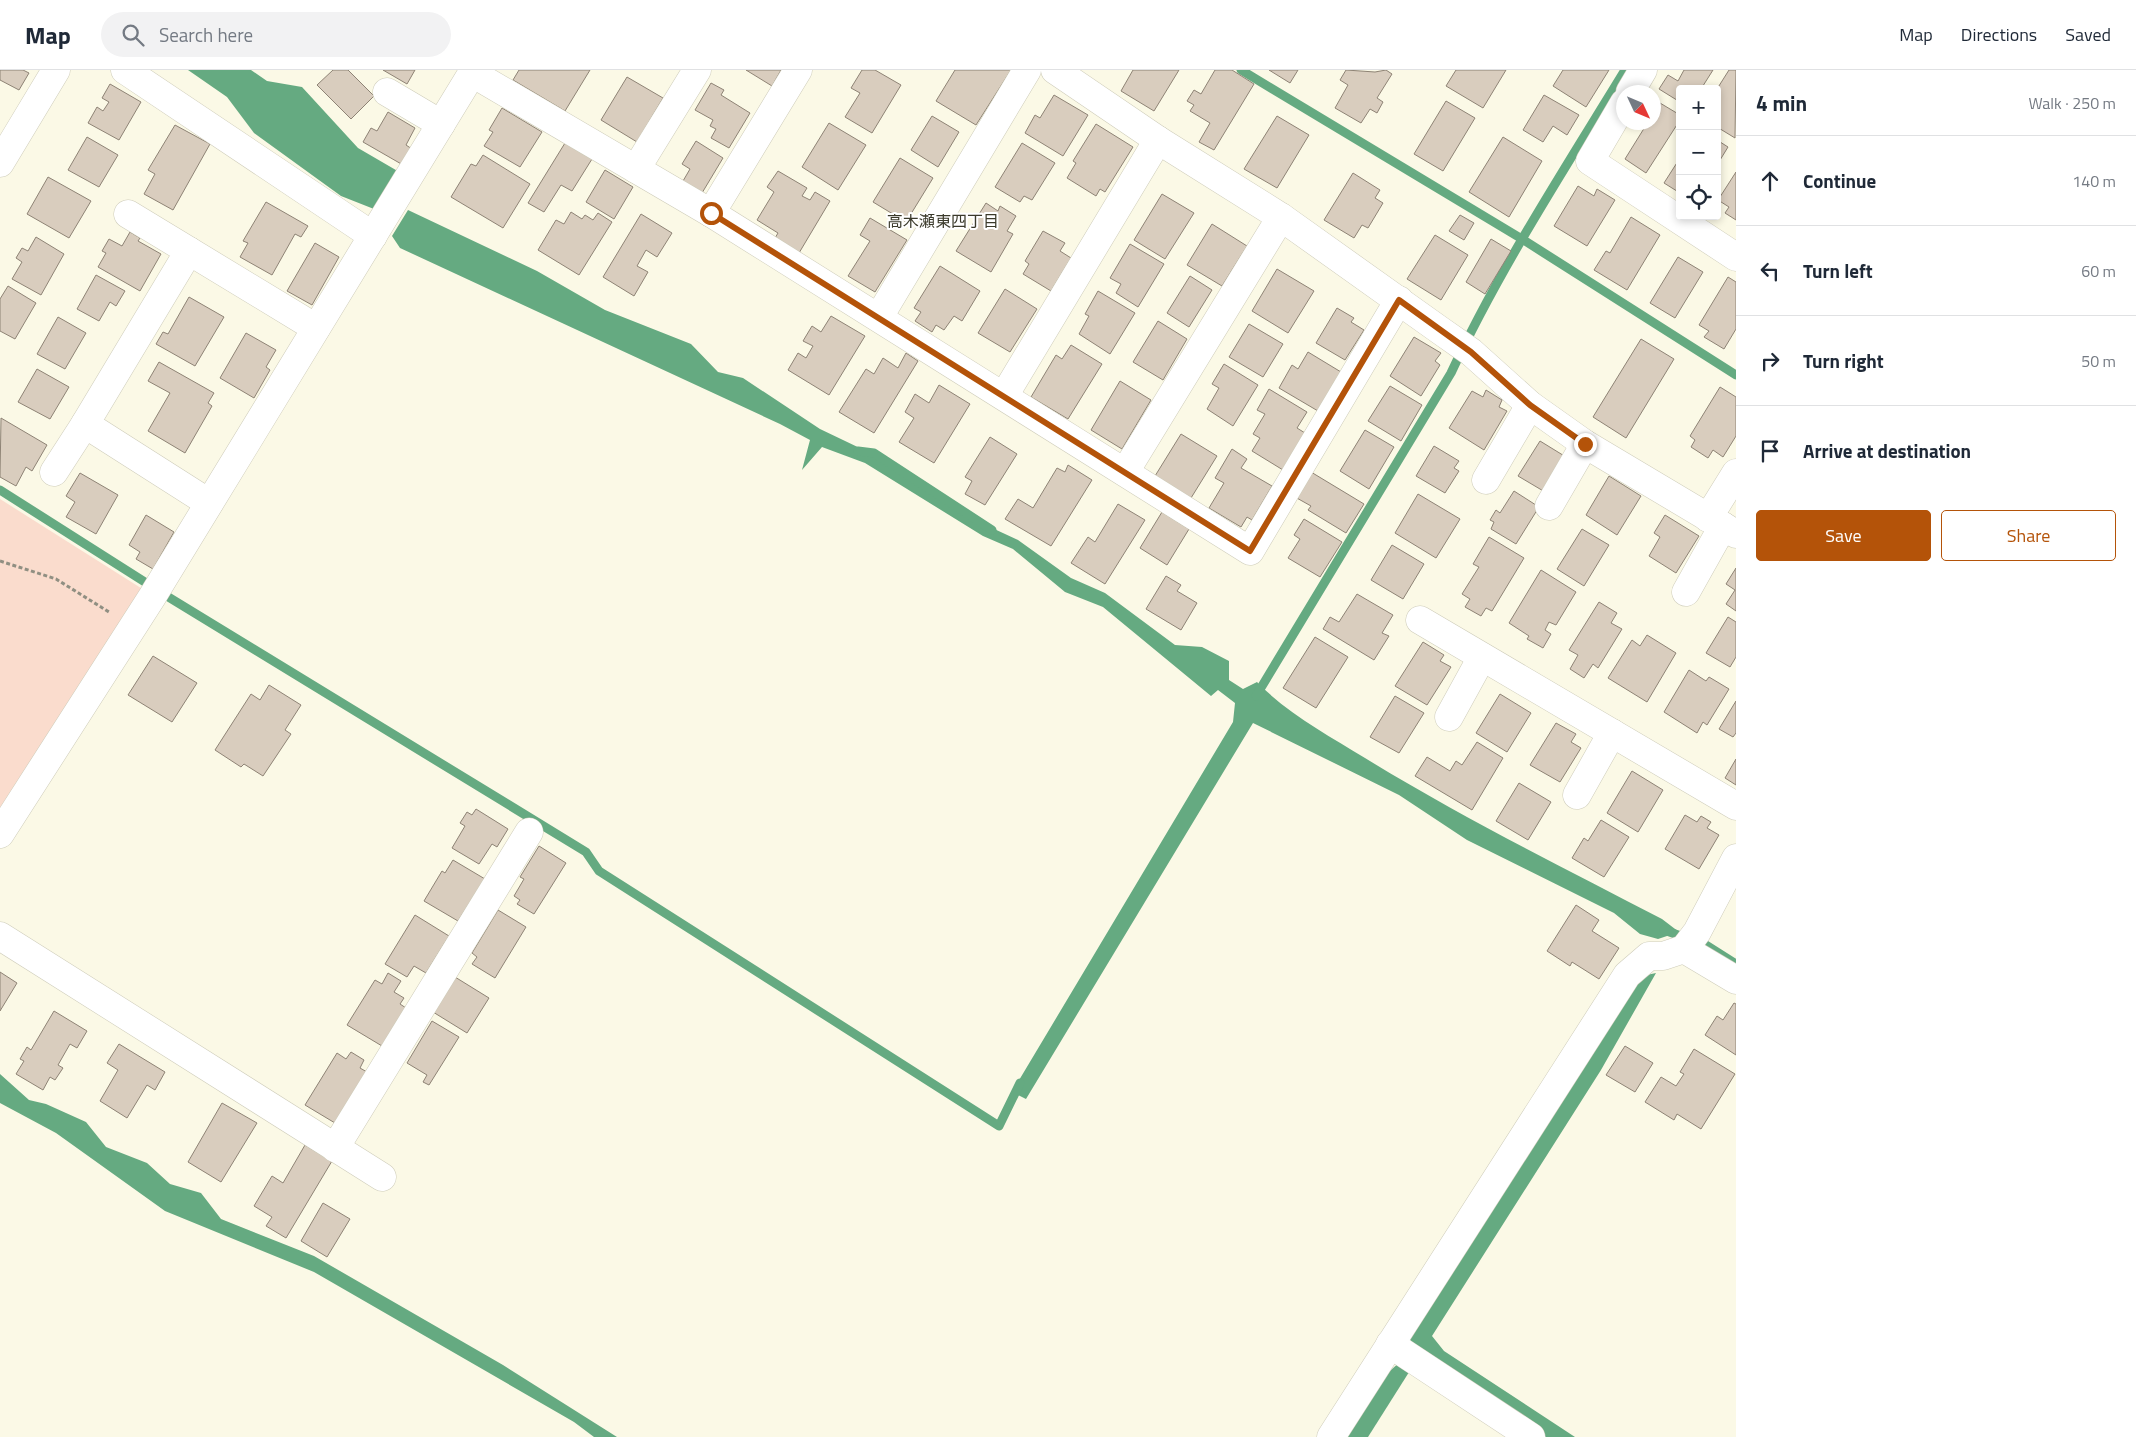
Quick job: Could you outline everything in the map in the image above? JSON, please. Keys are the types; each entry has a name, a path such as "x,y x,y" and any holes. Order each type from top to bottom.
{"street":[{"path":"0,163 56,70"},
{"path":"125,70 385,216"},
{"path":"636,169 696,70"},
{"path":"711,213 798,70"},
{"path":"879,317 1027,70"},
{"path":"1055,70 1158,140 1281,218 1399,300 1462,346 1530,405 1585,444 1722,526"},
{"path":"1634,85 1643,70"},
{"path":"0,834 158,588 473,71 711,213 1250,551 1399,300"},
{"path":"387,92 441,124"},
{"path":"1616,117 1590,161 1736,257"},
{"path":"1004,396 1158,140"},
{"path":"128,214 316,328"},
{"path":"1125,472 1281,218"},
{"path":"54,472 189,251"},
{"path":"1486,480 1530,405"},
{"path":"85,424 210,503"},
{"path":"1549,506 1585,444"},
{"path":"1686,592 1722,526 1736,473"},
{"path":"1420,620 1736,806"},
{"path":"1448,717 1482,657"},
{"path":"1577,795 1612,733"},
{"path":"335,1148 530,832"},
{"path":"1332,1437 1626,975 1648,956 1663,956 1691,940 1736,858"},
{"path":"0,936 382,1177"},
{"path":"1691,940 1736,980"},
{"path":"1390,1344 1531,1437"}],"path":[{"path":"0,561 56,579 133,627"}],"shaded area":[{"path":"188,70 251,70 267,81 302,87 358,148 401,173 379,211 341,196 254,133 227,97"},
{"path":"408,210 537,271 605,310 691,344 718,372 743,378 820,429 866,451 977,521 1018,540 1071,578 1105,593 1175,645 1202,647 1229,661 1229,680 1243,689 1257,682 1269,694 1309,723 1401,780 1512,841 1662,919 1679,932 1658,939 1640,934 1614,913 1467,840 1399,795 1253,723 1026,1099 1012,1092 1233,722 1235,703 1218,690 1211,696 1103,607 1065,592 1013,549 983,536 865,463 822,447 802,470 810,440 780,424 400,248 392,236"},
{"path":"0,499 144,590 0,815"},
{"path":"1656,973 1601,1070 1432,1336 1444,1351 1575,1437 1546,1437 1444,1371 1409,1339 1637,977"},
{"path":"0,1074 29,1100 46,1104 86,1122 106,1147 147,1163 170,1184 201,1193 221,1219 314,1256 503,1365 617,1437 594,1437 574,1422 314,1272 165,1211 56,1133 0,1103"},
{"path":"1401,1361 1411,1369 1368,1437 1345,1437 1382,1378"}],"building":[{"path":"0,70 23,70 29,73 19,90 0,80"},
{"path":"333,70 348,70 374,96 351,119 317,85"},
{"path":"383,70 415,70 407,84"},
{"path":"519,70 590,70 565,111 513,80"},
{"path":"746,70 781,70 772,86"},
{"path":"862,70 875,70 901,85 872,133 845,117 860,93 851,88"},
{"path":"955,70 1011,70 976,125 936,101"},
{"path":"1133,70 1179,70 1154,111 1121,91"},
{"path":"1215,70 1232,70 1254,84 1214,150 1199,142 1210,123 1190,111 1194,105 1187,101 1194,90 1201,94"},
{"path":"1269,70 1298,70 1290,83"},
{"path":"1346,70 1375,72 1386,70 1392,74 1377,98 1383,102 1377,113 1370,109 1361,123 1335,108 1348,85 1340,80"},
{"path":"1456,70 1506,70 1483,108 1446,86"},
{"path":"1563,70 1609,70 1586,107 1553,86"},
{"path":"1684,70 1713,70 1704,85 1676,85 1676,100 1661,90 1661,86 1668,75 1678,81"},
{"path":"1729,70 1736,70 1735,138 1721,129 1720,85"},
{"path":"627,77 663,98 637,142 601,120"},
{"path":"711,83 724,90 721,95 750,113 729,148 711,138 716,129 710,126 713,120 695,110"},
{"path":"110,84 141,102 119,140 88,123 97,107 103,111 109,102 102,98"},
{"path":"1054,95 1088,115 1063,156 1025,133 1035,115 1040,118"},
{"path":"1544,95 1579,115 1567,135 1553,126 1543,142 1523,130"},
{"path":"1446,101 1475,118 1443,171 1414,154"},
{"path":"1661,104 1676,113 1676,126 1646,173 1625,159 1643,130 1661,130"},
{"path":"502,108 542,132 520,167 484,146 493,132 489,130"},
{"path":"388,112 415,128 406,145 412,149 403,165 363,142 371,128 377,131"},
{"path":"932,116 959,132 938,167 911,150"},
{"path":"1277,116 1309,135 1277,188 1244,169"},
{"path":"829,123 866,145 838,190 802,167"},
{"path":"1096,124 1133,147 1105,192 1100,189 1096,196 1067,178 1076,163 1073,161"},
{"path":"175,125 210,144 173,210 144,194 155,174 148,170"},
{"path":"87,137 118,155 99,187 68,170"},
{"path":"1503,137 1542,161 1509,217 1469,192"},
{"path":"696,141 723,158 702,193 683,181 690,169 682,164"},
{"path":"565,143 592,159 572,191 561,185 544,212 528,203"},
{"path":"1022,143 1055,163 1032,200 1024,196 1020,202 995,187"},
{"path":"1721,143 1728,147 1721,158"},
{"path":"483,155 530,184 503,228 451,197 471,164 476,166"},
{"path":"900,158 933,178 906,222 873,202"},
{"path":"1676,164 1676,190 1664,183"},
{"path":"605,170 633,187 614,219 586,202"},
{"path":"778,171 807,188 802,196 810,200 815,192 830,201 799,253 775,238 778,233 757,220 774,192 767,187"},
{"path":"1736,172 1736,220 1725,213 1729,207 1721,202 1721,195"},
{"path":"1353,173 1380,190 1375,198 1383,203 1368,228 1362,225 1354,238 1324,220"},
{"path":"48,177 91,201 69,238 27,214"},
{"path":"1578,186 1594,196 1597,189 1615,200 1587,246 1554,226"},
{"path":"1162,194 1194,213 1165,259 1134,240"},
{"path":"266,202 308,226 301,237 295,234 272,275 240,257 248,243 243,241"},
{"path":"986,203 998,211 1000,206 1016,216 1007,231 1013,234 991,272 956,251"},
{"path":"571,212 582,219 585,215 593,220 598,213 612,222 579,275 538,250 556,220 564,224"},
{"path":"641,214 672,233 657,257 646,250 637,266 648,272 634,296 603,277"},
{"path":"1460,215 1474,223 1464,240 1449,231"},
{"path":"1631,217 1660,235 1627,290 1594,270 1606,251 1610,253"},
{"path":"870,218 907,240 875,292 848,276 870,241 860,235"},
{"path":"1212,224 1247,246 1222,286 1187,265"},
{"path":"1043,231 1065,243 1060,251 1071,258 1051,291 1023,274 1029,264 1025,261"},
{"path":"130,232 140,238 138,241 161,254 140,291 98,267 106,253 102,251 109,239 122,246"},
{"path":"1435,235 1468,255 1441,300 1407,279"},
{"path":"36,237 64,254 41,295 12,279 22,262 16,258 22,248 28,251"},
{"path":"1491,239 1511,251 1485,294 1466,282"},
{"path":"315,243 339,257 312,305 287,291"},
{"path":"1130,244 1164,264 1138,307 1116,293 1121,284 1110,278"},
{"path":"1678,257 1703,272 1675,318 1650,303"},
{"path":"940,266 980,291 962,321 954,316 944,330 936,325 932,332 915,321 921,312 914,308"},
{"path":"1277,269 1314,291 1288,333 1252,311"},
{"path":"96,275 125,291 116,306 110,302 99,321 77,309"},
{"path":"1190,276 1212,290 1189,327 1167,313"},
{"path":"1728,277 1736,282 1736,329 1724,349 1704,337 1709,331 1699,325"},
{"path":"8,286 36,303 15,339 0,331 0,299"},
{"path":"1005,289 1037,309 1010,352 978,333"},
{"path":"1098,291 1135,313 1110,354 1079,334 1089,316 1085,314"},
{"path":"189,297 224,317 195,366 156,344 163,332 168,334"},
{"path":"1337,308 1354,318 1351,322 1364,330 1345,360 1316,343"},
{"path":"831,316 865,336 829,395 788,370 798,353 806,358 813,346 803,341 812,326 821,332"},
{"path":"58,317 86,333 65,369 37,354"},
{"path":"1158,321 1187,339 1163,380 1133,362"},
{"path":"1249,324 1283,344 1263,377 1229,357"},
{"path":"246,333 276,350 266,367 270,370 254,398 220,378"},
{"path":"1414,337 1441,353 1435,361 1440,365 1421,396 1390,376"},
{"path":"1641,339 1674,359 1626,438 1593,417"},
{"path":"1071,345 1102,364 1068,419 1031,397 1056,355 1062,359"},
{"path":"1308,352 1341,372 1318,411 1279,388 1292,365 1298,369"},
{"path":"906,353 918,361 874,433 839,412 866,369 874,374 883,358 898,368"},
{"path":"159,362 214,393 208,403 212,406 185,453 148,431 170,393 148,381"},
{"path":"1224,364 1258,385 1233,426 1207,409 1219,388 1212,384"},
{"path":"37,369 69,387 50,419 18,402"},
{"path":"1120,381 1151,400 1122,449 1091,430"},
{"path":"939,385 970,404 934,463 899,442 914,418 905,412 915,394 929,403"},
{"path":"1390,386 1422,405 1401,441 1368,421"},
{"path":"1720,387 1736,397 1736,436 1723,457 1713,450 1708,458 1691,447 1695,440 1690,436"},
{"path":"1269,389 1307,412 1297,428 1305,433 1283,470 1252,451 1260,438 1253,434 1265,414 1257,410"},
{"path":"1486,390 1502,400 1499,407 1507,411 1484,450 1449,428 1472,391 1483,397"},
{"path":"1,418 47,445 32,471 26,467 16,486 0,477"},
{"path":"1365,430 1394,447 1369,489 1340,471"},
{"path":"1181,434 1217,456 1191,498 1155,476"},
{"path":"990,437 1017,454 985,505 965,494 972,481 965,477"},
{"path":"1540,441 1566,457 1545,492 1518,476"},
{"path":"1434,446 1459,461 1454,468 1459,471 1445,493 1416,476"},
{"path":"1232,449 1247,459 1241,468 1272,486 1252,520 1247,517 1241,527 1209,508 1224,483 1215,478"},
{"path":"1068,465 1092,480 1051,546 1005,519 1018,499 1033,508 1057,468 1065,472"},
{"path":"1311,472 1364,504 1346,533 1308,510 1311,506 1295,497"},
{"path":"80,473 118,495 96,534 66,517 75,502 66,496"},
{"path":"1609,476 1641,496 1617,535 1586,515"},
{"path":"1514,491 1539,507 1516,544 1491,529 1494,522 1490,520 1496,510 1500,513"},
{"path":"1418,494 1460,519 1436,558 1395,533"},
{"path":"1118,504 1145,520 1105,584 1071,563 1088,537 1095,542"},
{"path":"1162,512 1189,529 1167,565 1140,548"},
{"path":"146,515 174,532 153,569 136,559 140,552 129,545"},
{"path":"1665,515 1699,536 1676,573 1649,556 1660,537 1654,533"},
{"path":"1304,519 1342,542 1320,577 1288,558 1300,539 1294,535"},
{"path":"1582,529 1609,545 1584,586 1557,569"},
{"path":"1489,537 1524,558 1492,611 1486,608 1481,616 1465,607 1470,599 1462,594 1479,567 1473,564"},
{"path":"1392,545 1424,564 1403,599 1371,580"},
{"path":"1736,568 1736,611 1726,604 1735,590 1726,584"},
{"path":"1541,570 1576,592 1556,625 1549,622 1545,630 1551,634 1543,648 1527,639 1529,636 1509,623"},
{"path":"1166,576 1181,585 1177,591 1197,603 1181,630 1146,609"},
{"path":"1357,594 1393,615 1382,633 1389,636 1374,660 1323,629 1330,617 1339,622"},
{"path":"1599,602 1617,613 1611,623 1622,629 1598,668 1593,664 1584,678 1570,669 1578,655 1569,650"},
{"path":"1728,617 1736,622 1736,657 1730,667 1706,653"},
{"path":"1647,635 1676,653 1647,702 1608,678 1632,640 1640,646"},
{"path":"1315,637 1348,657 1316,708 1283,688"},
{"path":"1423,642 1444,655 1440,661 1451,667 1427,705 1395,686"},
{"path":"153,656 197,683 172,722 128,695"},
{"path":"1689,670 1706,681 1709,677 1729,689 1707,725 1703,722 1697,733 1664,712"},
{"path":"269,685 301,705 285,730 291,734 263,776 244,764 241,767 215,750 251,694 260,700"},
{"path":"1500,694 1531,713 1507,752 1476,733"},
{"path":"1395,696 1424,713 1399,753 1370,737"},
{"path":"1736,701 1736,733 1733,737 1719,729"},
{"path":"1556,723 1576,734 1571,742 1581,748 1560,782 1530,765"},
{"path":"1477,742 1503,758 1472,810 1415,776 1427,757 1450,771 1456,761 1462,765"},
{"path":"1736,759 1736,785 1725,778"},
{"path":"1632,771 1663,790 1638,832 1607,813"},
{"path":"1519,783 1551,802 1528,840 1496,821"},
{"path":"476,809 508,829 497,847 492,844 479,864 452,848 465,826 460,823 467,812 472,815"},
{"path":"1685,815 1697,822 1701,816 1711,822 1707,828 1719,835 1699,869 1665,849"},
{"path":"1601,820 1629,837 1604,877 1572,858 1584,838 1588,841"},
{"path":"539,846 566,863 534,914 517,904 520,900 514,896 524,879 520,877"},
{"path":"453,860 485,879 458,921 424,901 442,871 445,873"},
{"path":"1576,905 1599,920 1592,931 1619,948 1599,979 1572,962 1570,966 1547,951"},
{"path":"498,910 526,927 495,978 472,964 477,957 472,953"},
{"path":"415,915 449,936 426,973 414,966 407,977 385,964"},
{"path":"0,972 17,983 0,1011"},
{"path":"388,973 401,981 394,992 404,998 400,1004 406,1008 382,1046 347,1025 375,980 382,984"},
{"path":"455,977 489,998 467,1033 433,1012"},
{"path":"1734,1003 1736,1004 1736,1055 1705,1035 1717,1016 1723,1020"},
{"path":"54,1011 87,1031 77,1048 70,1044 58,1065 63,1068 55,1080 50,1077 43,1090 16,1074 24,1061 20,1059 27,1047 31,1050"},
{"path":"432,1021 459,1037 429,1085 423,1082 427,1075 407,1063"},
{"path":"119,1044 165,1072 155,1090 147,1085 127,1118 100,1101 118,1070 107,1063"},
{"path":"1625,1046 1653,1063 1635,1092 1606,1075"},
{"path":"1694,1049 1735,1074 1701,1129 1677,1114 1674,1120 1645,1102 1661,1077 1676,1086 1684,1074 1680,1072"},
{"path":"351,1052 364,1060 360,1068 367,1072 335,1123 305,1105 337,1053 346,1059"},
{"path":"222,1103 257,1123 221,1182 188,1162"},
{"path":"305,1145 332,1161 286,1238 266,1226 272,1217 254,1206 272,1176 283,1183"},
{"path":"323,1203 350,1219 327,1257 301,1241"}],"waterway":[{"path":"1241,70 1522,239 1736,375"},
{"path":"1256,696 1451,373 1490,295 1556,182 1625,70"},
{"path":"858,451 874,453 992,530"},
{"path":"0,490 170,598 586,852 599,871 999,1126 1020,1083"},
{"path":"1664,930 1706,945 1736,964"}],"district":[{"name":"高木瀬東四丁目","path":"943,221"}],"route":[{"path":"711,213 1250,551 1399,300 1471,352 1530,405 1585,444"}]}
